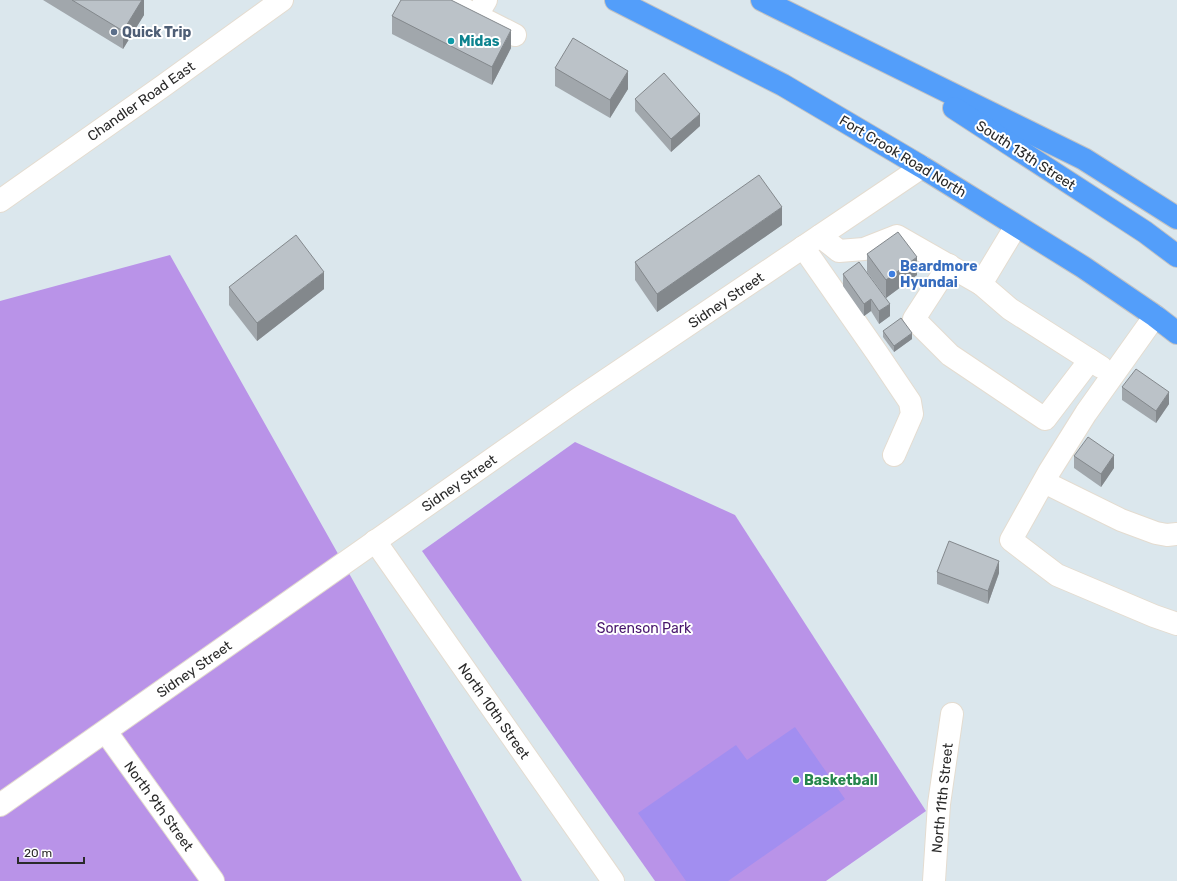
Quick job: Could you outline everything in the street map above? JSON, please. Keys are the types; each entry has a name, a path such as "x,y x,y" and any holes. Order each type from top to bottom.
{"main road":[{"name":"Fort Crook Road North","path":"616,0 783,85 922,167 1083,267 1155,316 1177,333"},
{"path":"762,0 1084,159 1177,218"},
{"name":"South 13th Street","path":"874,56 1145,232 1177,256"}],"street":[{"name":"Chandler Road East","path":"0,201 282,0"},
{"path":"446,0 481,8 515,35"},
{"name":"Sidney Street","path":"0,806 578,399 922,167"},
{"path":"981,284 1016,226"},
{"path":"812,241 839,250 864,249 897,236 981,284 1010,309 1114,375"},
{"path":"812,241 877,353 910,402 912,414 894,455"},
{"path":"949,266 914,319 950,354 1045,419 1090,360"},
{"path":"1155,316 1086,413 1011,540 1057,575 1154,616 1177,624"},
{"path":"1044,482 1121,520 1156,533 1167,535 1177,534"},
{"name":"North 10th Street","path":"375,541 613,881"},
{"name":"North 11th Street","path":"934,881 939,804 952,714"},
{"name":"North 9th Street","path":"106,732 213,881"}],"green space":[{"path":"170,255 522,881 0,881 0,301"},
{"name":"Sorenson Park","path":"575,442 735,515 926,811 826,881 655,881 422,551"}],"shaded area":[{"path":"795,727 845,799 728,881 686,881 638,813 736,745 747,760"}],"building":[{"path":"72,0 142,0 123,31"},
{"path":"401,0 451,0 511,30 492,67 392,16"},
{"path":"573,38 628,71 610,100 555,68"},
{"path":"664,73 700,114 671,139 635,99"},
{"path":"759,175 782,207 657,294 635,262"},
{"path":"898,232 917,257 886,280 867,254"},
{"path":"296,235 324,272 257,323 229,287"},
{"path":"859,262 890,304 879,311 871,299 864,304 843,274"},
{"path":"901,318 912,333 894,346 883,331"},
{"path":"1136,369 1169,392 1156,411 1122,387"},
{"path":"1088,437 1114,455 1101,474 1074,456"},
{"path":"949,541 999,561 988,591 937,572"}],"place":[{"name":"Quick Trip","path":"114,32"},
{"name":"Midas","path":"451,41"},
{"name":"Beardmore Hyundai","path":"892,274"},
{"name":"Basketball","path":"796,780"}]}
